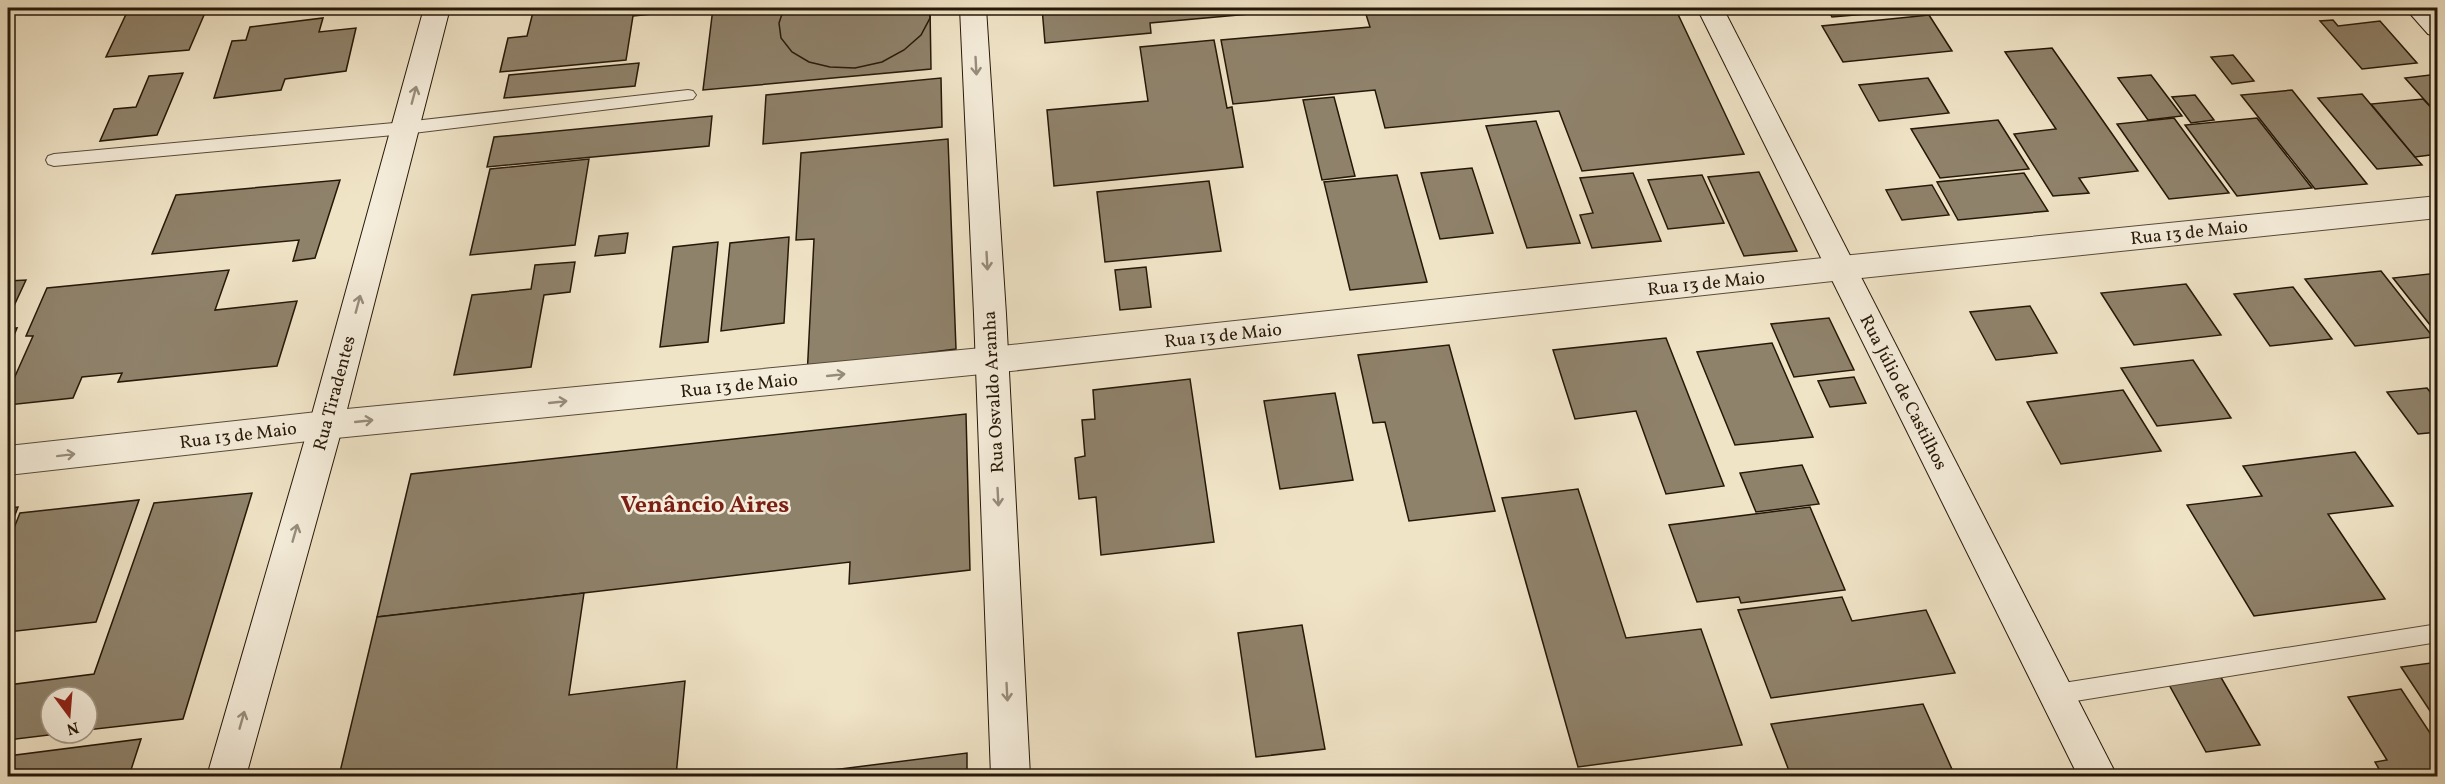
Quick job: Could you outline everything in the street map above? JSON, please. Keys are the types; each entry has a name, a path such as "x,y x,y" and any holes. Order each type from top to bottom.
{"street":[{"name":"Rua Tiradentes","path":"226,777 326,425 437,8"},
{"name":"Rua Osvaldo Aranha","path":"973,8 1011,777"},
{"name":"Rua Júlio de Castilhos","path":"1710,8 2098,777"},
{"path":"2418,8 2438,28"},
{"name":"Rua 13 de Maio","path":"8,461 326,425 992,360 1842,268 2438,207"}],"lane":[{"path":"54,160 405,128 688,95"},
{"path":"2057,694 2438,633"}],"building":[{"path":"129,8 207,8 189,50 106,57"},
{"path":"534,8 710,8 633,16 626,60 500,72 508,38 527,36"},
{"path":"713,8 930,8 931,69 703,90"},
{"path":"784,8 929,8 930,18 921,35 904,50 882,62 855,68 830,67 809,62 792,52 781,38 779,23"},
{"path":"1042,8 1293,8 1294,10 1150,23 1151,33 1045,43"},
{"path":"1364,8 1675,8 1744,154 1582,171 1559,111 1385,128 1375,90 1233,104 1221,40 1370,27"},
{"path":"1827,8 1937,8 1832,17"},
{"path":"1929,15 1952,51 1843,62 1822,26"},
{"path":"323,18 319,32 356,28 346,71 285,79 281,90 214,98 232,41 246,40 250,27"},
{"path":"2333,20 2338,26 2380,21 2417,63 2362,69 2320,21"},
{"path":"1214,40 1227,108 1232,107 1243,167 1054,186 1047,110 1148,101 1140,47"},
{"path":"2052,48 2138,171 2079,178 2089,193 2053,196 2014,134 2056,129 2005,52"},
{"path":"2233,55 2254,81 2232,84 2211,57"},
{"path":"639,63 635,86 504,98 509,75"},
{"path":"183,73 157,135 100,141 114,109 136,107 149,76"},
{"path":"2438,74 2438,115 2405,78"},
{"path":"2151,75 2182,116 2148,120 2118,78"},
{"path":"941,78 942,127 763,144 766,95"},
{"path":"1928,78 1949,113 1879,121 1859,85"},
{"path":"2292,90 2367,184 2315,189 2241,95"},
{"path":"2362,94 2422,165 2377,169 2318,98"},
{"path":"2195,95 2214,120 2191,123 2172,97"},
{"path":"1334,97 1355,176 1322,180 1303,100"},
{"path":"2423,99 2438,115 2438,154 2415,157 2371,104"},
{"path":"712,116 709,146 487,167 494,137"},
{"path":"2174,118 2229,193 2169,199 2117,124"},
{"path":"2257,118 2312,188 2237,196 2185,125"},
{"path":"1998,120 2029,169 1940,178 1911,129"},
{"path":"1536,121 1580,243 1527,248 1486,126"},
{"path":"948,139 956,349 910,355 911,365 807,377 814,239 796,240 801,153"},
{"path":"589,159 575,245 470,255 490,169"},
{"path":"1472,168 1493,233 1440,239 1421,173"},
{"path":"1759,172 1797,251 1744,256 1708,177"},
{"path":"1633,173 1661,241 1592,248 1580,215 1593,213 1580,178"},
{"path":"2024,173 2048,211 1958,220 1937,182"},
{"path":"1397,175 1427,282 1350,290 1324,182"},
{"path":"1702,175 1724,223 1668,229 1648,180"},
{"path":"340,180 315,258 293,261 299,240 152,254 176,195"},
{"path":"1209,181 1221,251 1105,262 1097,192"},
{"path":"1932,185 1949,215 1902,220 1886,190"},
{"path":"628,233 625,253 595,256 599,236"},
{"path":"789,237 784,323 721,331 730,243"},
{"path":"718,242 708,342 660,347 673,247"},
{"path":"575,262 570,292 544,295 531,367 454,375 472,295 531,289 535,265"},
{"path":"1146,267 1151,307 1120,310 1115,270"},
{"path":"229,270 215,310 297,301 277,366 118,382 122,373 82,377 73,398 8,405 8,392 33,336 26,336 47,288"},
{"path":"2381,271 2433,337 2355,346 2305,279"},
{"path":"2438,273 2438,335 2393,278"},
{"path":"26,280 12,310 8,311 8,281"},
{"path":"2186,284 2221,335 2134,345 2101,293"},
{"path":"2293,287 2332,339 2270,346 2234,294"},
{"path":"2030,306 2057,353 1996,360 1970,312"},
{"path":"1829,318 1854,370 1794,377 1771,324"},
{"path":"17,328 8,350 8,329"},
{"path":"1666,338 1724,486 1666,494 1636,411 1575,419 1553,350"},
{"path":"1772,343 1813,437 1735,445 1697,352"},
{"path":"1449,345 1495,511 1409,521 1385,422 1373,423 1358,355"},
{"path":"2193,360 2231,418 2157,426 2121,368"},
{"path":"1854,377 1866,403 1830,407 1818,381"},
{"path":"1190,379 1214,542 1101,555 1096,497 1079,499 1075,458 1085,456 1082,420 1095,419 1093,390"},
{"path":"2427,388 2438,402 2438,432 2418,434 2387,392"},
{"path":"2123,390 2161,451 2061,464 2027,402"},
{"path":"1335,393 1353,480 1280,489 1264,401"},
{"path":"966,414 970,570 849,584 850,562 377,617 411,474"},
{"path":"2355,452 2393,506 2328,514 2385,599 2254,616 2187,505 2262,496 2243,466"},
{"path":"1802,465 1819,504 1756,512 1740,473"},
{"path":"1578,489 1626,638 1701,629 1742,745 1578,767 1502,498"},
{"path":"252,493 183,719 99,729 99,685 39,685 39,736 8,740 8,685 94,674 154,503"},
{"path":"139,500 96,622 8,632 8,543 20,513"},
{"path":"18,507 8,533 8,508"},
{"path":"1810,507 1845,590 1741,603 1739,597 1697,602 1669,525"},
{"path":"584,593 569,695 685,681 676,776 339,776 377,617"},
{"path":"1842,597 1852,621 1926,610 1955,673 1771,698 1738,610"},
{"path":"1302,625 1325,749 1256,757 1238,633"},
{"path":"2438,662 2438,723 2401,667"},
{"path":"2219,674 2260,745 2206,752 2167,681"},
{"path":"2401,689 2438,745 2438,776 2383,776 2375,762 2387,760 2348,697"},
{"path":"1923,704 1955,776 1791,776 1771,724"},
{"path":"141,739 129,776 8,776 8,756"},
{"path":"967,753 967,776 785,776"},
{"path":"2374,770 2378,776 2329,776"}],"district":[{"name":"Venâncio Aires","path":"705,504"}]}
